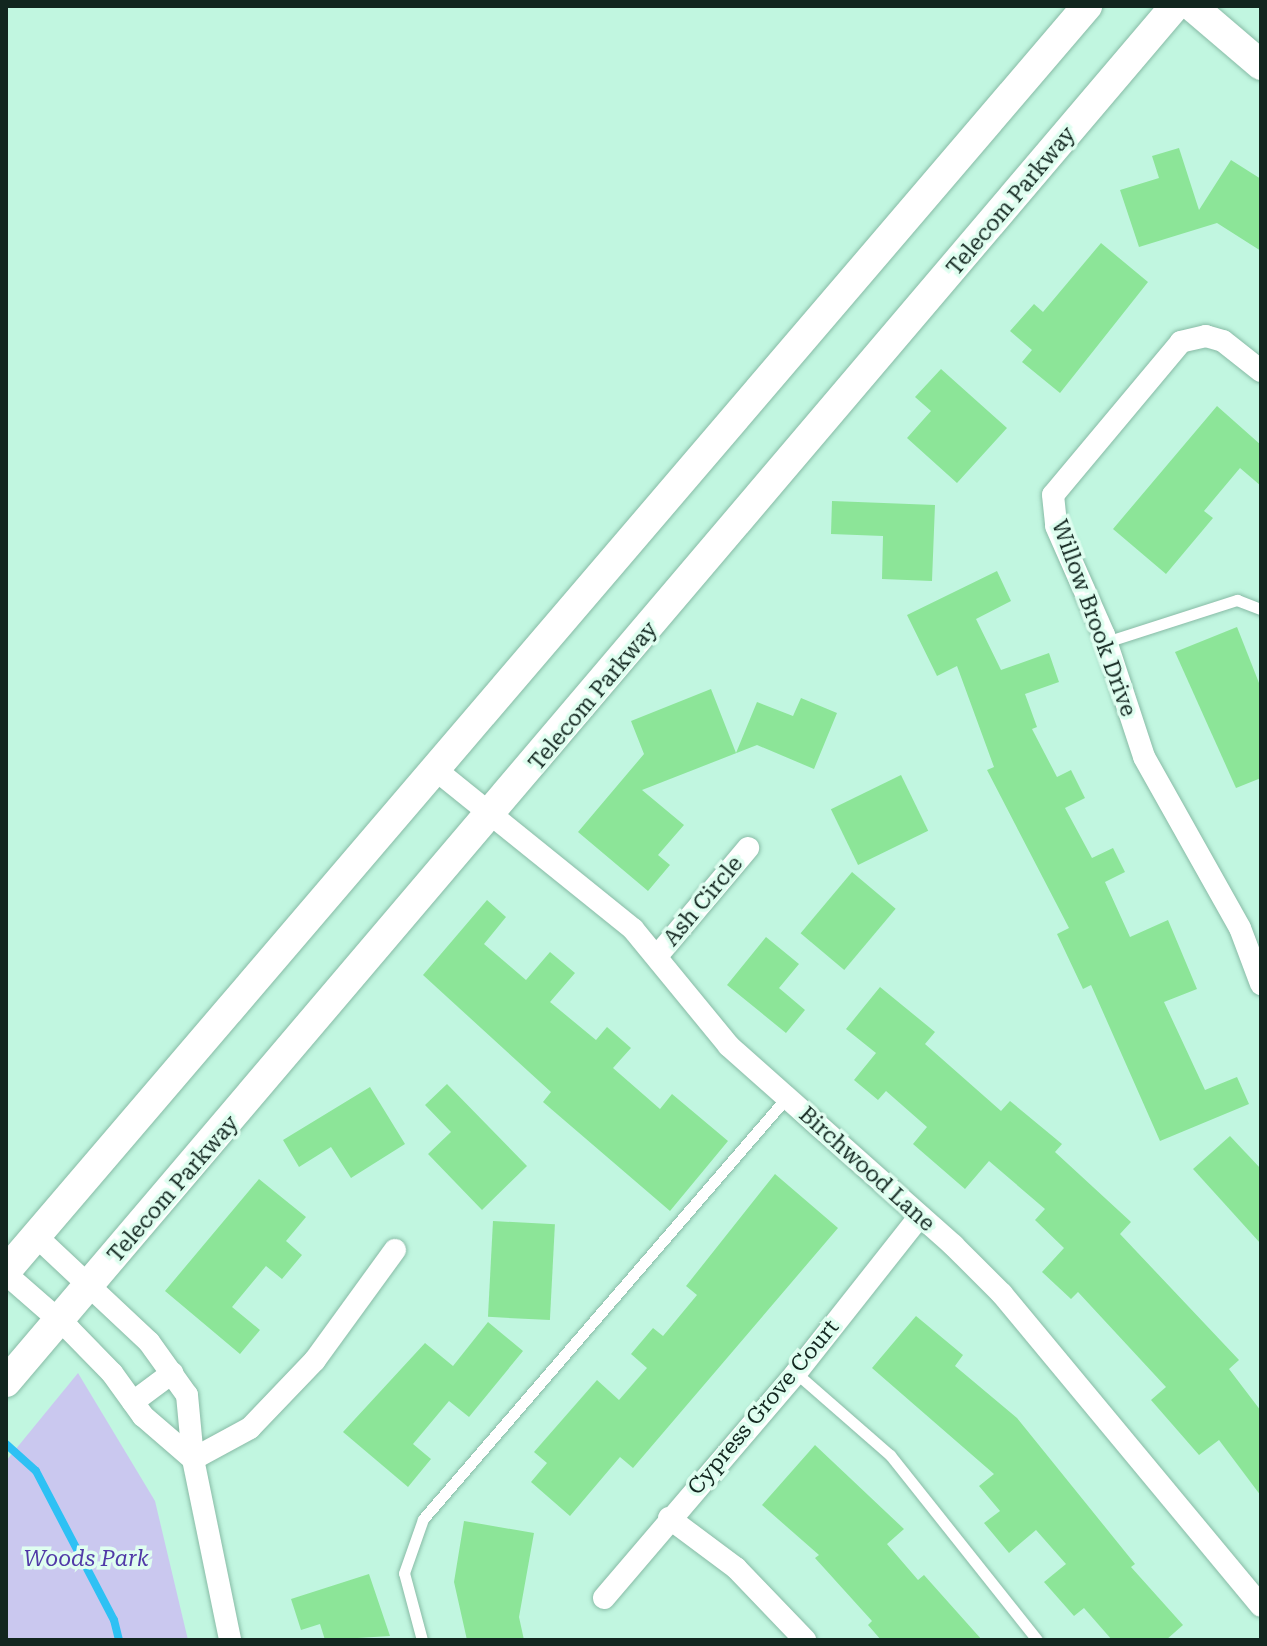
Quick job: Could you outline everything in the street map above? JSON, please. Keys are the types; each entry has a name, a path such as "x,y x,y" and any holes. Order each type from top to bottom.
{"street":[{"path":"193,1459 133,1402 112,1373 6,1273 1087,6"},
{"name":"Telecom Parkway","path":"6,1382 492,816 1175,6"},
{"path":"1192,6 1261,65"},
{"name":"Willow Brook Drive","path":"1261,371 1223,341 1206,336 1181,342 1053,495 1056,526 1106,642 1144,757 1240,928 1261,984"},
{"name":"Birchwood Lane","path":"436,770 658,955 695,1009 1002,1294 1261,1606"},
{"name":"Ash Circle","path":"658,955 748,848"},
{"name":"Cypress Grove Court","path":"604,1598 669,1518 796,1373 920,1216"},
{"path":"36,1236 149,1342 187,1395 193,1459 230,1640"},
{"path":"193,1459 250,1428 315,1360 395,1250"},
{"path":"133,1402 172,1373"},
{"path":"669,1518 736,1568 805,1640"}],"lane":[{"path":"1106,642 1237,600 1261,609"},
{"path":"422,1640 404,1573 423,1519 787,1097"},
{"path":"796,1373 890,1455 1037,1640"}],"green space":[{"name":"Woods Park","path":"78,1373 155,1501 188,1640 6,1640 6,1461"}],"building":[{"path":"1179,148 1199,210 1231,160 1261,179 1261,251 1217,223 1139,247 1120,190 1159,178 1152,156"},
{"path":"1101,243 1148,282 1060,393 1022,362 1032,350 1010,331 1034,304 1043,312"},
{"path":"941,369 1007,428 957,483 907,438 931,411 915,397"},
{"path":"1217,406 1261,445 1261,486 1240,468 1204,511 1213,518 1166,574 1113,529"},
{"path":"832,501 935,505 932,581 882,579 883,536 831,534"},
{"path":"997,571 1011,601 976,619 1001,670 1049,653 1059,682 1025,694 1037,727 1032,729 1057,777 1071,770 1085,798 1065,808 1092,858 1113,848 1125,872 1105,882 1130,937 1168,920 1197,989 1164,1002 1205,1090 1237,1077 1249,1104 1160,1141 1091,985 1083,989 1057,934 1069,928 987,770 994,767 957,666 937,676 907,615"},
{"path":"1237,627 1261,688 1261,778 1236,788 1175,652"},
{"path":"711,689 736,753 757,702 793,716 801,698 837,713 814,769 757,745 642,790 684,825 658,855 670,865 648,891 578,832 644,754 631,721"},
{"path":"901,775 928,831 858,865 831,809"},
{"path":"852,872 896,909 844,970 801,933"},
{"path":"487,900 506,917 484,944 526,980 550,952 575,973 550,1002 596,1040 607,1027 631,1048 613,1068 660,1109 672,1094 728,1141 670,1211 543,1102 551,1092 423,975"},
{"path":"766,937 799,964 779,988 805,1010 786,1033 727,985"},
{"path":"880,987 935,1032 925,1044 1001,1111 1010,1101 1062,1144 1055,1152 1131,1222 1120,1234 1239,1360 1229,1369 1261,1411 1261,1496 1219,1440 1199,1455 1151,1400 1166,1387 1078,1292 1071,1299 1042,1272 1064,1248 1035,1220 1045,1209 989,1161 965,1189 913,1144 927,1127 886,1091 878,1100 854,1080 876,1053 846,1029"},
{"path":"447,1084 527,1166 482,1210 428,1154 451,1132 425,1105"},
{"path":"370,1087 405,1144 351,1178 331,1147 299,1167 283,1140"},
{"path":"1230,1136 1261,1169 1261,1244 1193,1169"},
{"path":"775,1174 838,1228 633,1468 620,1457 570,1516 531,1482 547,1463 534,1452 597,1380 619,1400 647,1368 631,1354 653,1328 663,1336 697,1295 686,1286"},
{"path":"259,1179 306,1217 286,1241 302,1255 282,1279 266,1266 232,1307 260,1330 240,1354 165,1291"},
{"path":"493,1221 555,1224 550,1320 488,1317"},
{"path":"916,1316 963,1355 955,1366 1017,1418 1135,1564 1131,1567 1183,1625 1166,1640 1112,1640 1084,1608 1074,1616 1044,1582 1066,1564 1036,1530 1009,1553 984,1523 1000,1511 979,1486 994,1474 872,1368"},
{"path":"488,1322 523,1351 469,1417 449,1401 413,1444 431,1459 408,1487 343,1432 425,1343 453,1366"},
{"path":"815,1445 904,1529 887,1544 918,1580 924,1575 982,1640 881,1640 868,1625 872,1621 815,1558 819,1555 762,1505"},
{"path":"464,1521 534,1533 519,1617 524,1640 467,1640 454,1582"},
{"path":"369,1574 390,1636 325,1640 320,1624 301,1630 291,1599"}],"waterway":[{"path":"6,1444 36,1471 114,1620 119,1640"}]}
